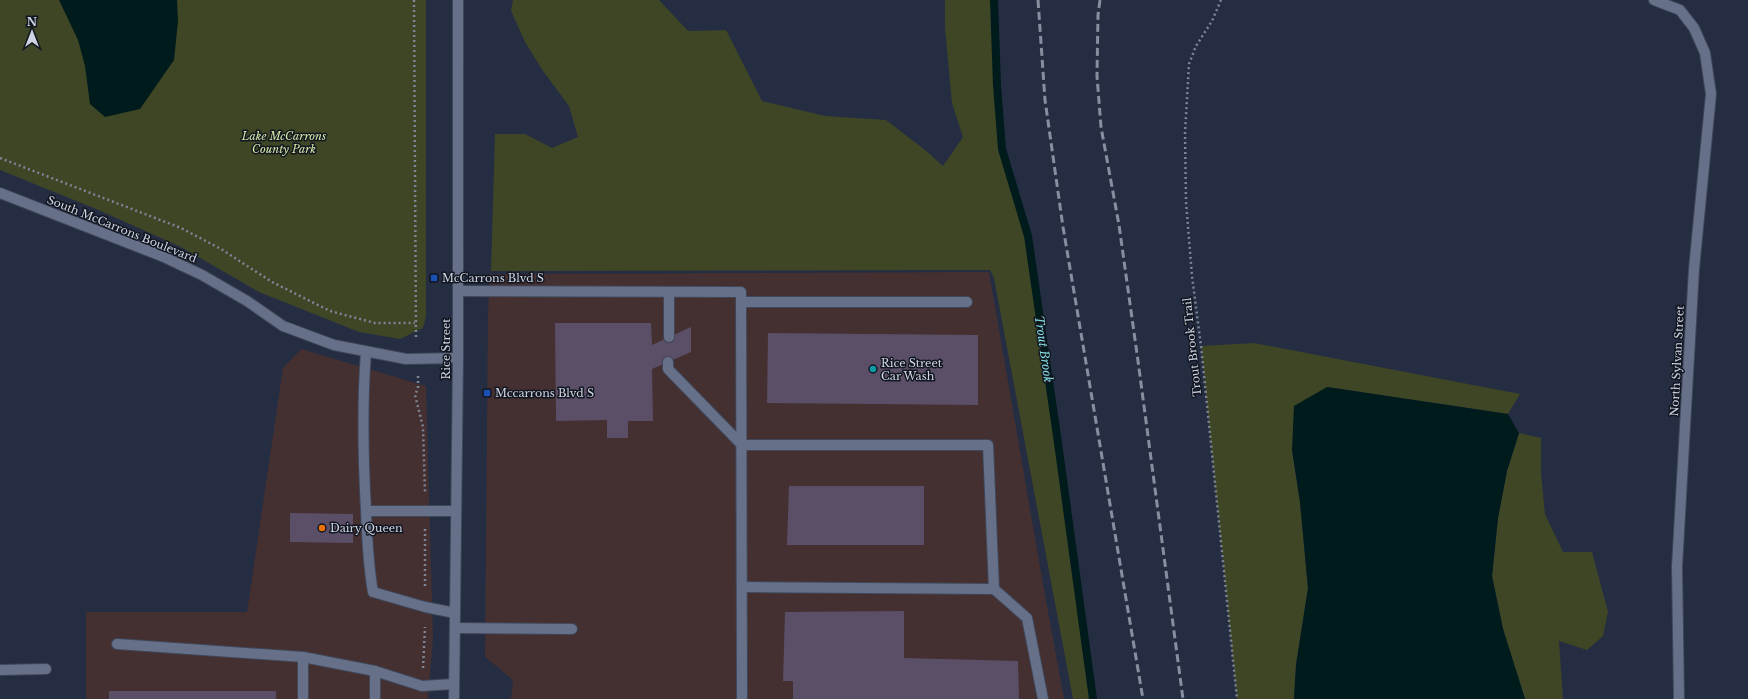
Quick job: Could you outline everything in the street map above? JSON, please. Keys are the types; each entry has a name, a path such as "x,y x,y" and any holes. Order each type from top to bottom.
{"street":[{"name":"Rice Street","path":"454,699 458,358 458,0"},
{"name":"North Sylvan Street","path":"1654,0 1680,10 1694,28 1705,53 1711,94 1694,269 1677,567 1680,699"},
{"name":"South McCarrons Boulevard","path":"0,193 164,257 202,275 247,301 283,326 334,344 366,352 406,359 458,358"},
{"path":"458,291 741,292 742,699"},
{"path":"669,292 669,337"},
{"path":"741,302 967,302"},
{"path":"366,352 363,397 366,512 368,568 373,592 425,607 455,612"},
{"path":"668,362 668,369 742,445 988,445 994,589"},
{"path":"366,512 456,512"},
{"path":"742,587 994,589 1027,618 1043,699"},
{"path":"455,628 572,629"},
{"path":"117,644 303,657 375,671 422,686 454,684"},
{"path":"303,657 303,699"},
{"path":"0,670 46,669"},
{"path":"375,671 375,699"}],"path":[{"path":"414,0 415,332"},
{"name":"Trout Brook Trail","path":"1221,0 1212,21 1196,46 1189,64 1185,133 1186,202 1192,276 1201,346 1237,699"},
{"path":"0,158 181,228 221,249 272,282 330,311 375,323 415,323"},
{"path":"418,388 415,395 423,427 425,511 425,607 422,686"}],"shaded area":[{"path":"59,0 177,0 178,21 174,60 140,109 105,117 90,104 85,66 78,40"},
{"path":"989,272 1064,699 511,699 513,680 485,657 488,314 490,274"},
{"path":"301,349 426,386 433,638 428,699 86,699 86,612 247,612 283,368"},
{"path":"1327,387 1508,414 1519,433 1507,471 1498,518 1492,576 1503,629 1525,699 1294,699 1296,665 1308,588 1300,502 1292,450 1294,406"}],"green space":[{"name":"Lake McCarrons County Park","path":"0,0 426,0 426,316 423,328 400,339 359,332 259,292 181,247 96,209 0,170"},
{"path":"513,0 659,0 688,31 726,30 762,101 825,116 886,120 943,166 963,137 952,103 945,28 945,0 996,0 1002,149 1028,236 1096,699 1073,699 994,278 990,270 491,271 495,134 525,134 552,148 578,137 569,106 543,71 525,42 511,11"},
{"path":"1254,343 1520,394 1508,414 1327,387 1292,450 1300,502 1308,588 1296,665 1294,699 1237,699 1201,346"},
{"path":"1519,433 1541,438 1541,473 1545,514 1563,552 1592,552 1608,612 1603,636 1587,650 1559,641 1563,699 1525,699 1503,629 1492,576 1498,518 1507,471"}],"building":[{"path":"555,323 651,323 652,345 691,327 691,352 652,369 653,421 628,421 628,438 607,438 607,420 556,421"},
{"name":"Rice Street Car Wash","path":"768,333 978,335 978,405 767,403"},
{"path":"789,486 924,486 924,545 787,545"},
{"name":"Dairy Queen","path":"290,513 353,514 353,543 290,542"},
{"path":"904,611 904,658 1018,661 1019,699 793,699 793,681 783,681 785,612"},
{"path":"109,691 276,691 276,699 109,699"}],"waterway":[{"name":"Trout Brook","path":"994,0 997,85 1002,149 1028,236 1093,699"}],"railway":[{"path":"1038,0 1045,100 1063,227 1143,699"},
{"path":"1100,0 1098,15 1097,76 1101,127 1119,225 1183,699"}],"place":[{"name":"McCarrons Blvd S","path":"434,278"},
{"name":"Rice Street Car Wash","path":"873,369"},
{"name":"Mccarrons Blvd S","path":"487,393"},
{"name":"Dairy Queen","path":"322,528"}]}
